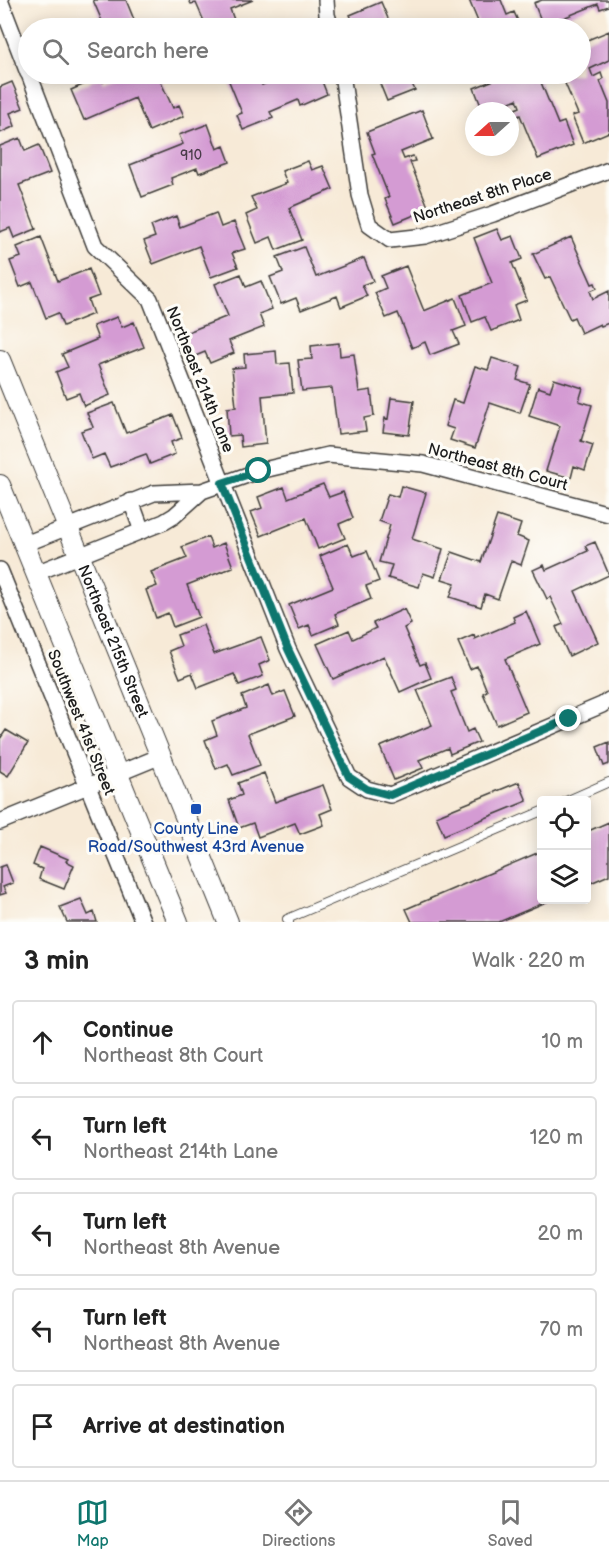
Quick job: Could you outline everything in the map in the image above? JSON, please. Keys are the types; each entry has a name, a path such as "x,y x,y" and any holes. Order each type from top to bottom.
{"street":[{"name":"Northeast 214th Lane","path":"0,0 18,47"},
{"path":"327,0 328,18"},
{"name":"Northeast 214th Lane","path":"32,84 95,246 150,299 288,649 349,777 367,789 390,795 602,705 609,700"},
{"name":"Northeast 8th Place","path":"343,84 360,195 369,225 390,240 425,236 493,214 609,170"},
{"name":"Northeast 215th Street","path":"0,360 228,922"},
{"name":"Northeast 8th Court","path":"36,573 174,516 202,492 222,483 259,471 328,455 423,464 609,514"},
{"path":"0,484 178,922"},
{"name":"Northeast 8th Court","path":"25,544 154,493 202,492"},
{"path":"131,501 142,531"},
{"name":"Southwest 41st Street","path":"0,570 143,922"},
{"path":"0,822 161,756"}],"lane":[{"path":"577,796 609,782"},
{"path":"289,922 287,919 537,813"}],"building":[{"path":"93,0 126,0 133,18 101,18"},
{"path":"189,0 253,0 230,9 233,18 203,18 196,3 191,4"},
{"path":"469,0 501,0 507,15 514,12 517,18 476,18"},
{"path":"542,0 609,0 609,6 600,9 598,4 563,18 540,18 534,3"},
{"path":"381,2 388,18 351,18 350,15"},
{"path":"609,31 609,60 591,69 591,38"},
{"path":"591,72 593,77 601,73 603,79 600,81 609,103 609,132 583,143 572,116 578,114 565,84 591,84"},
{"path":"12,82 23,108 10,113 15,126 0,133 0,87"},
{"path":"85,84 162,84 173,108 179,105 184,116 149,131 135,98 84,120 71,90"},
{"path":"230,84 323,84 327,94 300,106 298,100 270,112 273,118 243,130 237,115 242,113"},
{"path":"380,84 412,84 415,90 387,101"},
{"path":"484,84 542,84 558,124 564,122 573,145 538,159 519,116 520,107 517,99 510,102 479,102 474,88"},
{"path":"422,110 433,139 401,152 404,159 413,156 415,161 410,162 429,209 395,223 385,199 389,197 372,154 375,153 367,132"},
{"path":"208,124 217,149 224,146 230,162 199,173 197,168 171,178 173,185 142,197 130,165 183,144 179,135"},
{"path":"20,138 25,151 39,145 50,173 19,185 36,229 14,238 10,228 0,232 0,146"},
{"path":"308,161 312,170 323,166 333,189 289,208 302,240 276,250 271,237 257,243 246,215 257,210 251,197 287,183 282,171"},
{"path":"216,213 221,227 234,222 245,249 232,253 238,267 211,277 199,246 153,264 144,241 155,237 151,226 176,216 180,227"},
{"path":"497,229 502,240 513,236 522,259 512,263 527,300 514,305 519,320 491,331 485,317 472,322 462,295 492,283 474,238"},
{"path":"41,237 58,281 89,269 99,296 88,300 93,314 63,326 58,313 46,318 32,282 20,287 10,261 21,257 17,247"},
{"path":"571,237 592,284 595,283 597,288 590,291 593,299 609,291 609,323 601,326 600,324 581,333 574,317 570,319 550,277 545,279 533,254"},
{"path":"304,247 316,277 364,258 373,281 362,285 367,296 341,307 337,296 301,310 296,298 281,304 270,277 283,272 277,257"},
{"path":"406,266 424,311 455,298 466,326 453,331 459,344 430,355 425,342 412,348 398,313 386,318 375,293 386,288 381,276"},
{"path":"241,274 246,287 261,281 272,309 259,314 264,327 229,341 234,353 210,363 205,352 193,357 183,334 228,316 215,284"},
{"path":"117,317 122,327 134,322 144,347 98,365 110,395 84,406 79,393 66,398 56,372 68,367 62,354 98,339 93,326"},
{"path":"339,343 340,356 354,354 359,392 371,390 374,416 364,418 366,431 338,434 332,388 302,391 298,360 312,359 311,346"},
{"path":"276,351 277,364 290,363 293,393 262,396 266,444 241,447 240,435 229,436 227,408 236,407 232,368 245,367 244,354"},
{"path":"492,358 521,367 517,380 530,384 520,413 490,403 475,448 450,440 454,429 445,426 453,400 463,403 475,366 488,370"},
{"path":"554,379 583,388 579,401 592,405 581,441 593,445 585,470 574,466 571,478 546,471 560,426 529,416 538,387 550,391"},
{"path":"391,398 414,401 409,435 383,432 385,418 388,419"},
{"path":"114,403 126,433 173,415 182,438 171,442 175,454 150,464 146,454 110,467 104,454 92,459 81,431 93,427 87,413"},
{"path":"323,484 329,497 343,492 353,518 339,524 345,538 318,549 306,518 261,536 251,512 262,508 258,497 284,487 288,498"},
{"path":"401,486 426,493 412,539 443,549 435,577 423,573 419,587 388,578 392,565 379,562 390,525 379,521 388,494 398,497"},
{"path":"497,516 521,524 517,536 529,541 521,565 511,561 498,599 485,594 481,607 450,597 455,583 442,579 452,552 481,562"},
{"path":"208,537 212,548 224,543 233,567 187,585 199,617 173,627 168,613 156,618 146,590 157,586 151,572 187,558 182,547"},
{"path":"595,542 609,575 575,591 598,642 569,656 556,627 563,624 550,597 547,599 533,570 544,565 546,570 588,551 585,546"},
{"path":"348,544 354,556 367,551 379,581 366,586 371,599 335,614 339,624 313,635 309,625 299,629 289,605 333,587 320,556"},
{"path":"404,609 411,624 404,628 420,665 425,663 431,678 400,692 384,656 333,679 317,644 349,630 353,639 376,628 373,623"},
{"path":"526,611 540,644 505,659 527,712 497,725 483,693 487,691 477,666 470,669 458,642 474,635 475,639 515,622 513,617"},
{"path":"203,625 214,654 261,637 270,660 259,665 263,676 239,685 234,674 198,688 192,673 180,678 169,651 181,646 177,635"},
{"path":"451,677 456,690 451,692 467,732 473,729 479,742 450,754 448,748 419,760 423,768 394,780 380,747 432,725 417,690"},
{"path":"269,685 273,696 285,691 295,716 248,734 260,765 233,775 228,764 216,769 205,740 217,735 212,721 246,708 242,696"},
{"path":"6,730 28,743 8,776 0,771 0,739"},
{"path":"609,742 609,764 604,766 597,747"},
{"path":"264,773 275,802 323,785 332,809 320,814 324,825 300,834 295,823 258,837 253,823 239,828 229,800 242,795 238,783"},
{"path":"519,782 527,801 444,835 436,816"},
{"path":"609,822 609,875 591,883 591,850 591,830"},
{"path":"40,847 68,859 66,861 74,865 64,889 39,879 42,869 33,865"},
{"path":"537,853 537,904 542,904 499,922 412,922 406,909"},
{"path":"6,865 13,883 3,887 6,893 0,895 0,867"},
{"path":"81,899 88,915 94,912 97,922 67,922 60,907"}],"place":[{"name":"County Line Road/Southwest 43rd Avenue","path":"196,809"}],"route":[{"path":"259,471 222,483 288,649 349,777 367,789 390,795 569,719"}]}
